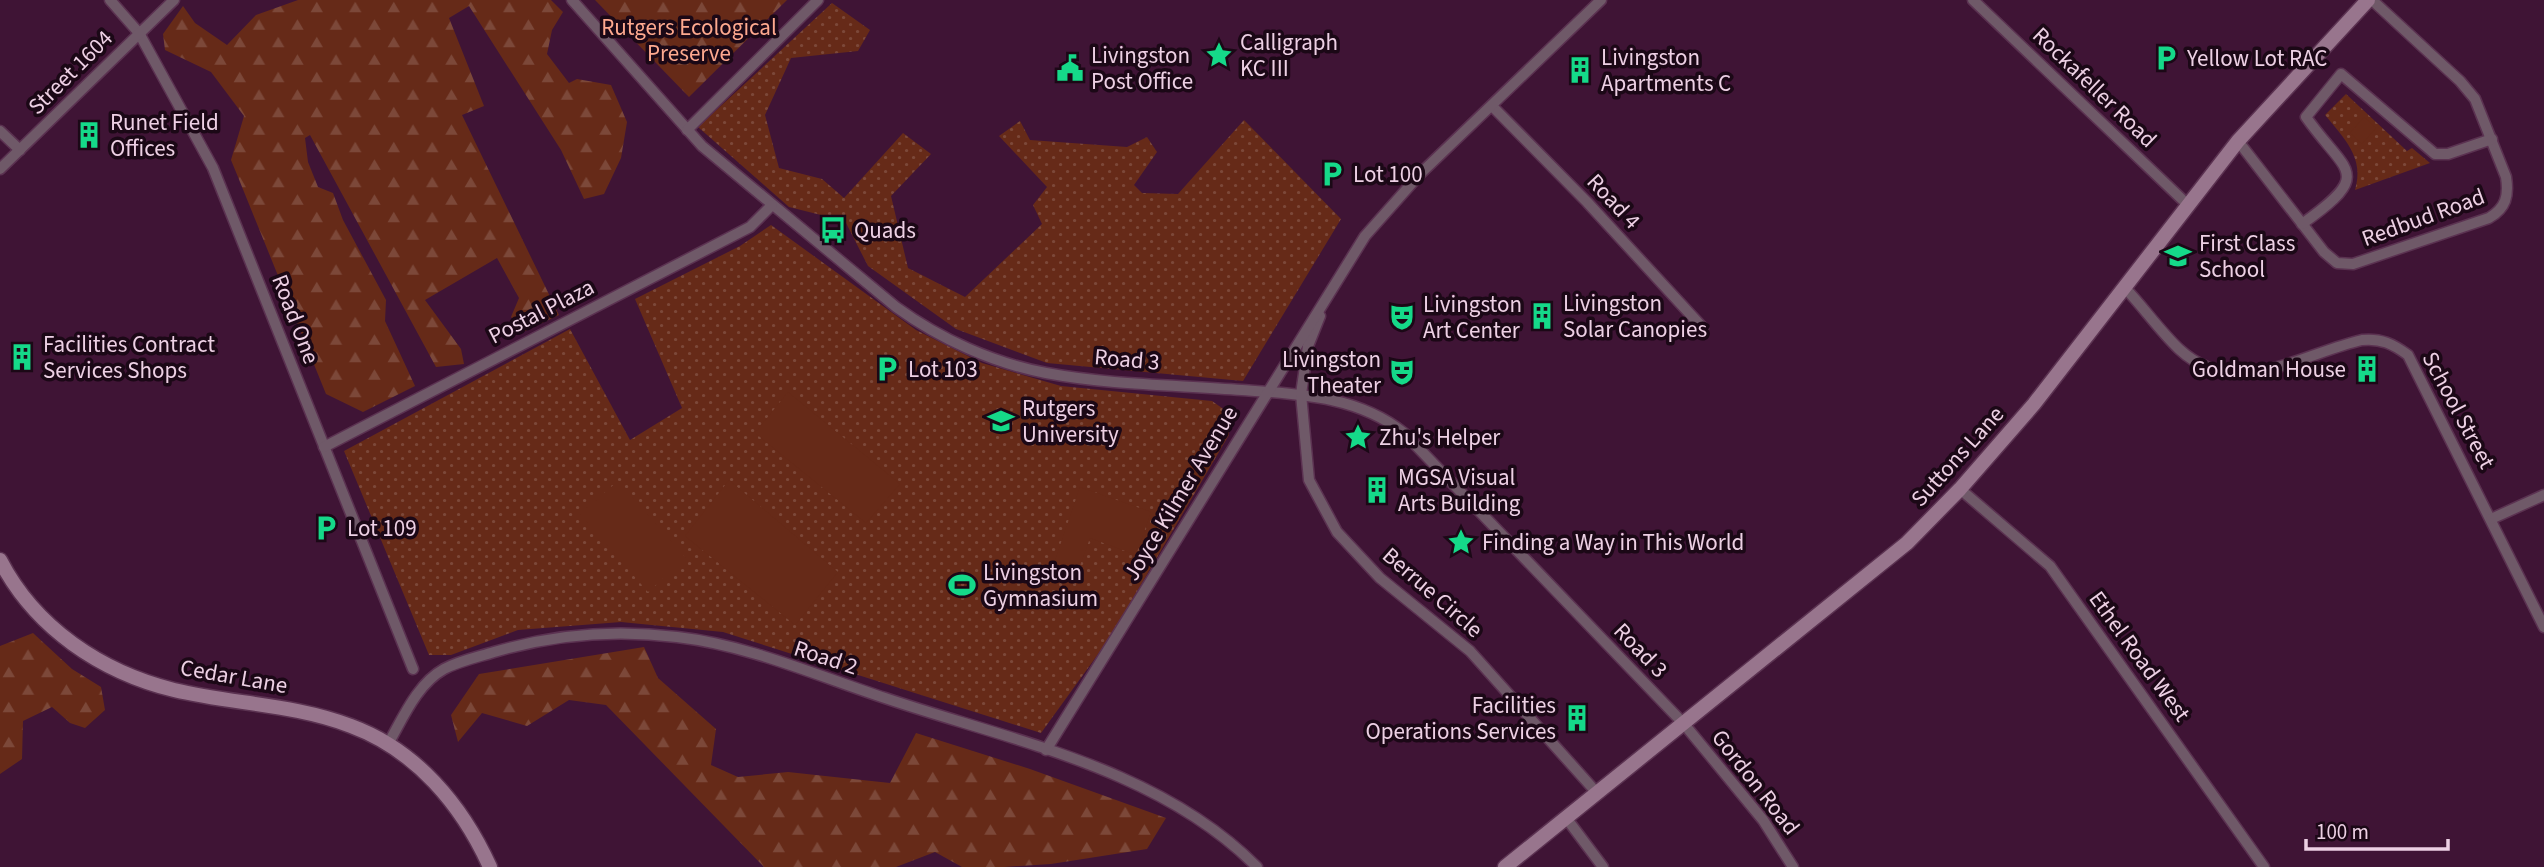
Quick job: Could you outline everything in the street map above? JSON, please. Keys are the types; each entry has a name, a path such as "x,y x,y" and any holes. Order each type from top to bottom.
{"street":[{"name":"Road One","path":"110,0 139,33 213,168 413,669"},
{"path":"139,33 174,0"},
{"name":"Road 3","path":"572,0 687,130 772,205 914,320 987,355 1045,373 1301,394 1344,402 1371,412 1403,432 1684,724"},
{"path":"687,130 818,0"},
{"name":"Joyce Kilmer Avenue","path":"1046,750 1116,642 1265,392 1377,221 1422,173 1601,0"},
{"name":"Rockafeller Road","path":"1973,0 2188,205"},
{"name":"Suttons Lane","path":"1505,867 1907,544 1960,489 2034,404 2126,289 2238,141 2370,0"},
{"name":"Redbud Road","path":"2238,141 2324,253 2337,263 2345,265 2501,212 2508,191 2492,139 2474,99 2460,80 2370,0"},
{"name":"Street 1604","path":"0,169 139,33"},
{"path":"2302,224 2338,198 2348,182 2346,165 2306,117 2342,74 2435,153 2448,154 2492,139"},
{"name":"Road 4","path":"1492,106 1587,202 1703,328"},
{"path":"0,131 20,150"},
{"name":"Postal Plaza","path":"324,447 750,227 772,205"},
{"name":"School Street","path":"2126,289 2178,348 2193,361 2235,375 2264,372 2361,340 2376,338 2395,345 2408,355 2418,370 2544,626"},
{"name":"Joyce Kilmer Avenue","path":"1301,394 1308,346 1328,293"},
{"name":"Berrue Circle","path":"1301,394 1309,480 1337,532 1380,578 1470,650 1597,793"},
{"name":"Ethel Road West","path":"1960,489 2050,566 2264,867"},
{"path":"2491,519 2544,495"},
{"name":"Cedar Lane","path":"0,560 24,598 40,616 100,663 136,679 175,690 326,717 353,726 388,744 438,785 468,826 489,867"},
{"name":"Road 2","path":"388,744 418,694 430,679 446,668 536,640 625,633 712,643 1046,750 1110,774 1183,808 1217,832 1257,867"},
{"name":"Gordon Road","path":"1684,724 1763,820 1793,867"},
{"path":"1567,819 1603,867"}],"green space":[{"path":"298,0 551,0 563,12 552,30 547,54 569,83 577,79 611,85 627,122 621,158 604,194 584,199 561,150 469,6 449,18 484,106 462,115 559,315 525,331 511,317 519,298 497,258 425,300 461,349 464,364 436,367 310,135 305,138 308,162 318,187 333,193 343,220 386,300 385,321 415,386 363,412 326,394 231,160 244,116 211,72 165,50 163,34 183,6 195,23 227,45 256,15"},
{"name":"Rutgers Ecological Preserve","path":"595,0 787,0 689,97"},
{"path":"832,3 870,30 858,51 791,58 765,115 779,168 822,179 844,198 903,133 931,154 891,196 908,268 965,297 1042,224 1033,205 1047,187 999,136 1020,121 1030,140 1127,147 1147,137 1157,152 1134,185 1142,193 1178,194 1244,120 1341,219 1243,381 1047,363 956,329 868,266 845,221 789,207 698,127"},
{"path":"2346,94 2407,151 2412,148 2430,163 2355,190 2355,158 2325,115"},
{"path":"2364,117 2376,128 2362,144 2350,133"},
{"path":"771,225 916,330 982,363 1061,386 1212,401 1229,413 1229,435 1109,639 1041,733 723,632 621,622 518,630 451,655 429,655 344,451 570,329 630,440 682,408 635,299 740,246"},
{"path":"788,392 900,484 866,523 755,433"},
{"path":"729,480 838,572 795,625 685,536"},
{"path":"618,481 686,558 648,592 580,514"},
{"path":"1080,487 1151,512 1136,555 1090,538 1077,574 1053,566"},
{"path":"33,633 72,669 101,687 105,710 85,728 70,723 52,707 23,721 22,759 0,774 0,646"},
{"path":"644,647 658,678 716,729 711,765 738,777 788,772 890,783 916,733 1030,769 1166,818 1147,849 1051,864 962,867 935,852 896,867 764,867 606,705 569,700 527,726 482,713 458,742 451,715 479,674"}],"place":[{"name":"Calligraph KC III","path":"1219,55"},
{"name":"Yellow Lot RAC","path":"2166,58"},
{"name":"Livingston Post Office","path":"1070,68"},
{"name":"Livingston Apartments C","path":"1580,70"},
{"name":"Runet Field Offices","path":"89,135"},
{"name":"Lot 100","path":"1332,174"},
{"name":"Quads","path":"833,230"},
{"name":"First Class School","path":"2178,256"},
{"name":"Livingston Solar Canopies","path":"1542,316"},
{"name":"Livingston Art Center","path":"1402,317"},
{"name":"Facilities Contract Services Shops","path":"22,357"},
{"name":"Lot 103","path":"887,369"},
{"name":"Goldman House","path":"2367,369"},
{"name":"Livingston Theater","path":"1402,372"},
{"name":"Rutgers University","path":"1001,421"},
{"name":"Zhu's Helper","path":"1358,437"},
{"name":"MGSA Visual Arts Building","path":"1377,490"},
{"name":"Lot 109","path":"326,528"},
{"name":"Finding a Way in This World","path":"1461,542"},
{"name":"Livingston Gymnasium","path":"962,585"},
{"name":"Facilities Operations Services","path":"1577,718"}]}
